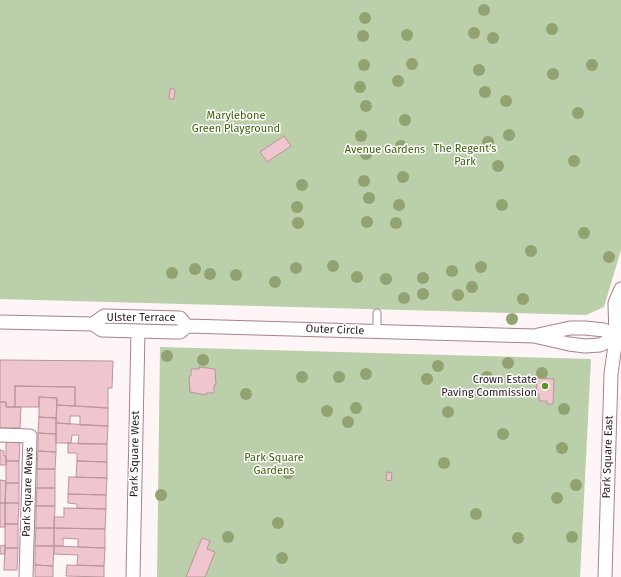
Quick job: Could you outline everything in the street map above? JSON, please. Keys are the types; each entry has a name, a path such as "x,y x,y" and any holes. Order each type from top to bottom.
{"street":[{"path":"619,336 615,303 621,289"},
{"name":"Ulster Terrace","path":"93,324 104,316 180,318 187,326"},
{"name":"Ulster Terrace","path":"0,322 93,324 102,330 138,331"},
{"name":"Outer Circle","path":"138,331 180,332 187,326 534,336 585,346 600,345 619,336"},
{"name":"Outer Circle","path":"534,336 570,328 604,330 619,336"},
{"name":"Park Square West","path":"133,577 138,331"},
{"name":"Park Square East","path":"605,577 611,374 619,336"},
{"name":"Park Square Mews","path":"0,435 30,436 26,577"}],"lane":[{"path":"377,313 377,332"}],"green space":[{"name":"The Regent's Park","path":"0,0 621,0 621,250 604,307 586,315 0,299"},
{"name":"Park Square Gardens","path":"160,347 591,359 580,577 157,577"}],"building":[{"path":"170,89 175,89 174,99 169,99"},
{"path":"284,136 291,146 267,162 260,152"},
{"path":"0,360 113,361 112,388 108,388 108,408 75,406 75,387 15,386 15,407 6,407 6,402 0,402"},
{"path":"199,367 215,369 216,385 214,385 214,393 207,393 206,395 190,392 189,376 191,376 191,369 199,369"},
{"name":"Crown Estate Paving Commission","path":"537,378 554,379 553,404 547,404 547,401 539,401 539,394 536,394"},
{"path":"15,386 75,387 75,406 57,405 57,398 39,397 39,407 15,407"},
{"path":"39,397 57,398 56,418 39,417"},
{"path":"0,402 6,402 6,407 21,407 20,428 0,428"},
{"path":"57,405 108,408 108,426 80,425 80,416 70,416 70,424 56,423"},
{"path":"39,417 56,418 56,434 38,433"},
{"path":"56,423 108,426 107,444 78,444 79,435 72,435 71,443 56,443"},
{"path":"38,433 56,434 56,452 38,451"},
{"path":"6,440 20,440 19,461 6,461"},
{"path":"68,443 107,444 107,462 77,461 77,453 68,453"},
{"path":"0,450 4,451 4,456 6,456 6,465 0,465"},
{"path":"38,451 56,452 55,469 37,469"},
{"path":"6,461 19,461 19,483 6,483"},
{"path":"77,461 107,462 107,478 76,477"},
{"path":"37,469 55,469 55,488 37,488"},
{"path":"387,472 392,473 391,481 386,480"},
{"path":"69,477 107,478 106,495 68,494"},
{"path":"0,480 6,481 5,503 0,503"},
{"path":"6,483 19,483 19,503 5,503"},
{"path":"37,488 55,488 55,506 36,506"},
{"path":"68,494 106,495 106,509 77,508 77,504 68,503"},
{"path":"0,503 5,503 5,527 0,527"},
{"path":"5,503 19,503 18,524 5,524"},
{"path":"36,506 55,506 54,528 36,528"},
{"path":"64,508 106,509 105,529 54,528 54,517 64,517"},
{"path":"5,524 18,524 18,548 5,548"},
{"path":"36,528 54,528 54,546 35,546"},
{"path":"54,528 105,529 105,548 78,547 78,539 63,538 63,546 54,546"},
{"path":"202,538 210,541 207,549 215,552 205,577 186,577"},
{"path":"5,545 5,554 0,554 0,546"},
{"path":"35,546 54,546 53,566 35,565"},
{"path":"54,546 105,548 104,566 77,565 78,555 54,554"},
{"path":"5,548 18,548 17,570 4,570"},
{"path":"35,565 53,566 53,577 35,577"},
{"path":"67,565 104,566 104,577 66,576"}],"place":[{"name":"Crown Estate Paving Commission","path":"545,386"}],"park label":[{"name":"Marylebone Green Playground","path":"236,122"},
{"name":"Avenue Gardens","path":"385,150"}]}
